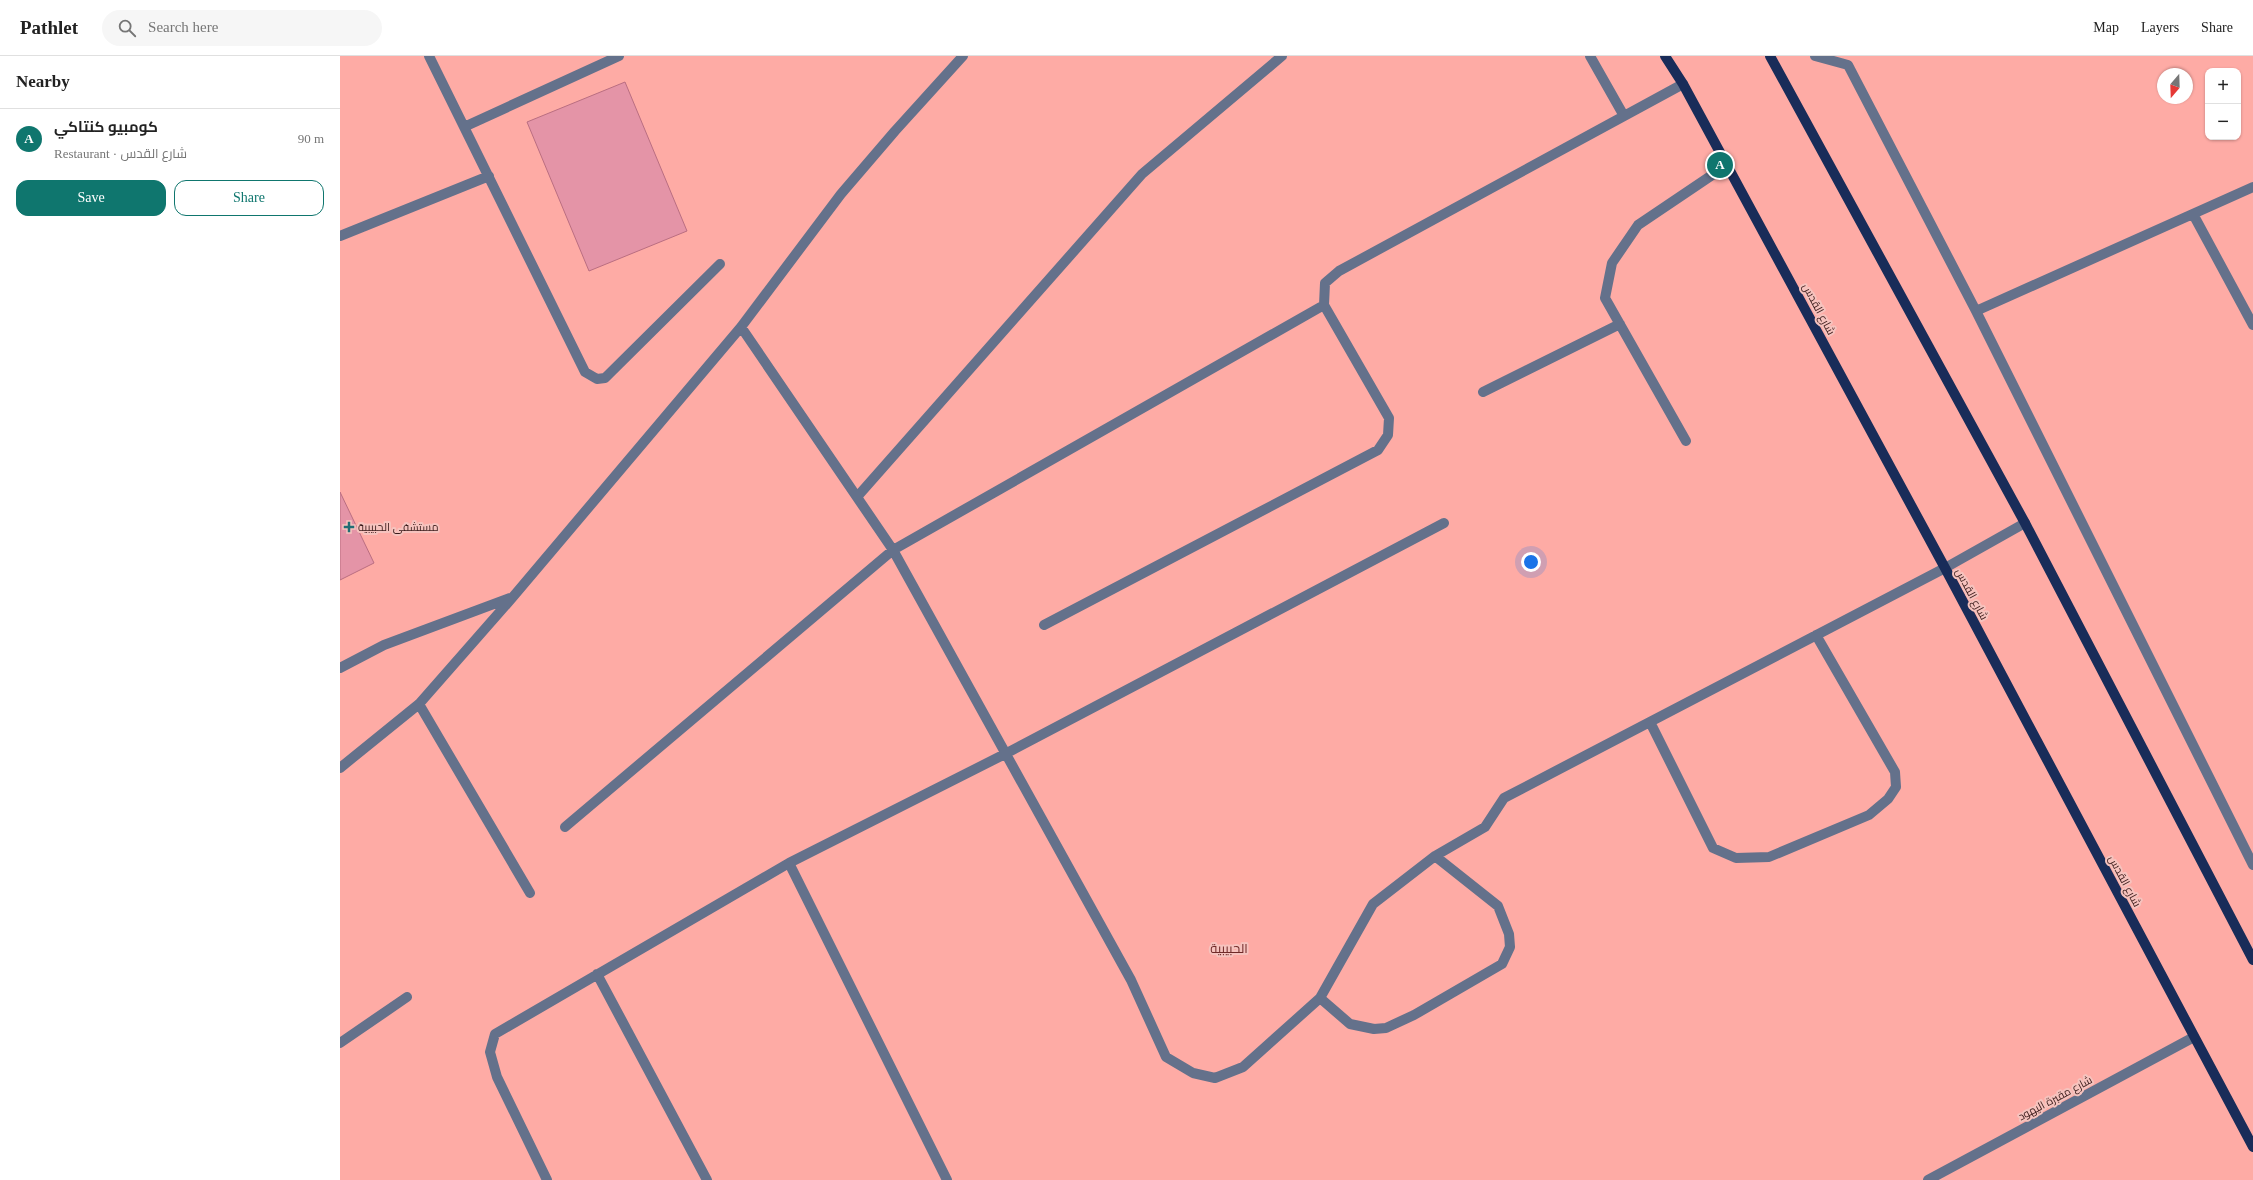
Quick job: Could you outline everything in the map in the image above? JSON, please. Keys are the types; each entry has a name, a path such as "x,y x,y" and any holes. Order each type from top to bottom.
{"main road":[{"name":"شارع القدس","path":"1665,56 1683,84 1945,568 2253,1147"},
{"path":"1770,56 2025,523 2253,960"}],"street":[{"path":"429,56 585,372 597,379 605,378 720,264"},
{"path":"464,127 619,56"},
{"path":"340,768 419,704 512,598 741,327 841,194 895,131 963,56"},
{"path":"858,498 1142,174 1282,56"},
{"path":"1590,56 1624,116"},
{"path":"1815,56 1848,65 1976,311 2253,865"},
{"path":"1044,625 1378,450 1388,435 1389,418 1324,305 1325,283 1339,271 1683,84"},
{"path":"1686,441 1605,298 1612,263 1638,225 1727,165"},
{"path":"340,236 488,176"},
{"path":"1976,311 2253,186"},
{"path":"2192,214 2253,325"},
{"path":"565,827 893,550 1324,305"},
{"path":"1482,392 1620,324"},
{"path":"741,327 893,550 1131,980 1166,1057 1193,1073 1215,1078 1242,1067 1320,998 1373,904 1436,856 1485,827 1504,798 1945,568 2025,523"},
{"path":"547,1180 497,1077 490,1052 494,1034 789,863 1006,754 1444,523"},
{"path":"340,668 384,646 512,598"},
{"path":"1650,722 1713,848 1736,858 1769,857 1869,815 1888,798 1896,787 1895,772 1816,635"},
{"path":"419,704 530,893"},
{"path":"1320,998 1350,1024 1374,1029 1386,1028 1414,1015 1502,964 1510,947 1509,934 1498,906 1436,856"},
{"path":"789,863 947,1180"},
{"path":"597,974 707,1180"},
{"path":"340,1043 407,997"},
{"name":"شارع مقبرة اليهود","path":"1928,1180 2194,1037"}],"building":[{"path":"625,82 687,231 589,271 527,122"},
{"name":"مستشفى الحبيبية","path":"340,492 374,563 340,580"}],"place":[{"name":"كومبيو كنتاكي","path":"1720,165"},
{"name":"مستشفى الحبيبية","path":"349,527"}],"district":[{"name":"الحبيبية","path":"1229,948"}]}
